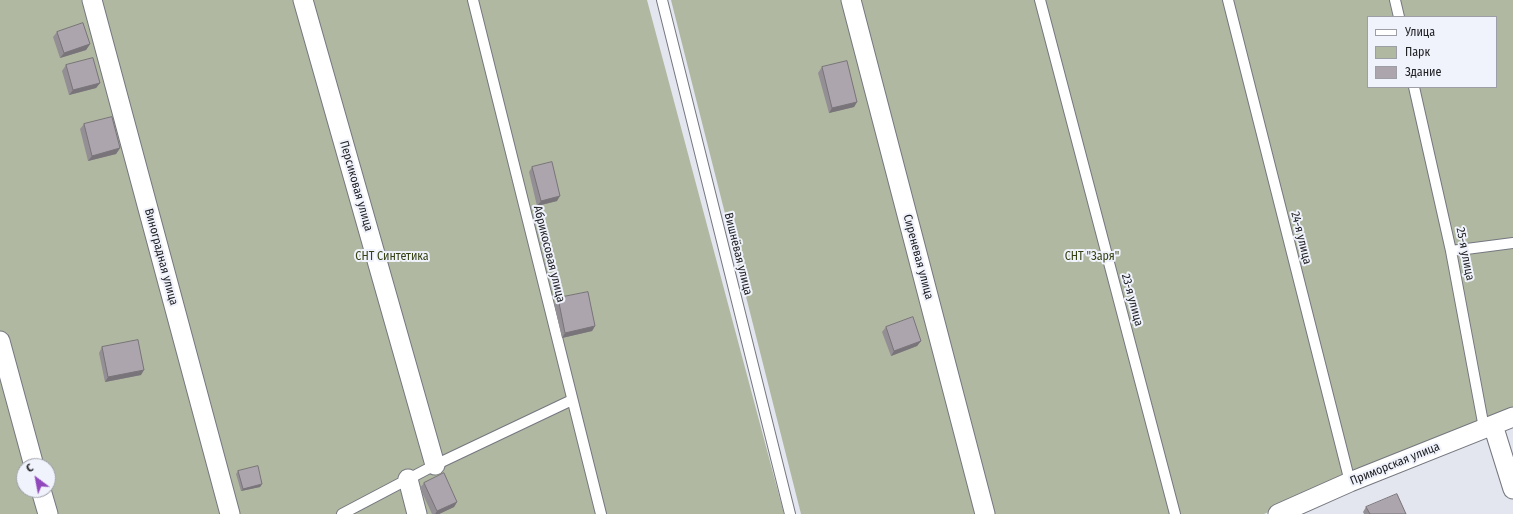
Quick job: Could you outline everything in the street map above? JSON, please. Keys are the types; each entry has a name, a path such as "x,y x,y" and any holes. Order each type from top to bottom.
{"street":[{"name":"Виноградная улица","path":"92,0 230,514"},
{"name":"Персиковая улица","path":"303,0 435,465"},
{"name":"Сиреневая улица","path":"851,0 985,514"},
{"path":"0,341 32,458"},
{"name":"Приморская улица","path":"1278,514 1350,482 1513,417"},
{"path":"1489,426 1513,489"},
{"path":"408,479 417,514"},
{"path":"43,498 48,514"}],"lane":[{"name":"Абрикосовая улица","path":"472,0 601,514"},
{"name":"Вишнёвая улица","path":"662,0 790,514"},
{"name":"23-я улица","path":"1040,0 1175,514"},
{"name":"24-я улица","path":"1228,0 1350,482"},
{"path":"1395,0 1399,16"},
{"name":"25-я улица","path":"1414,88 1489,426"},
{"path":"1451,251 1513,243"},
{"path":"342,514 435,465 572,400"}],"green space":[{"name":"СНТ Синтетика","path":"0,0 647,0 784,514 0,514"},
{"name":"СНТ \"Заря\"","path":"671,0 1513,0 1513,409 1467,426 1264,514 801,514"}],"building":[{"path":"83,23 90,44 64,53 57,32"},
{"path":"93,58 100,83 73,90 66,65"},
{"path":"847,61 857,102 832,108 822,67"},
{"path":"112,117 120,148 92,156 84,124"},
{"path":"552,162 560,196 541,201 532,167"},
{"path":"588,292 595,326 565,333 558,298"},
{"path":"913,317 921,341 894,351 886,327"},
{"path":"138,340 144,370 108,377 102,347"},
{"path":"258,466 262,484 243,489 238,471"},
{"path":"444,473 457,502 437,511 424,483"},
{"path":"1397,494 1406,514 1370,514 1366,507"}]}
